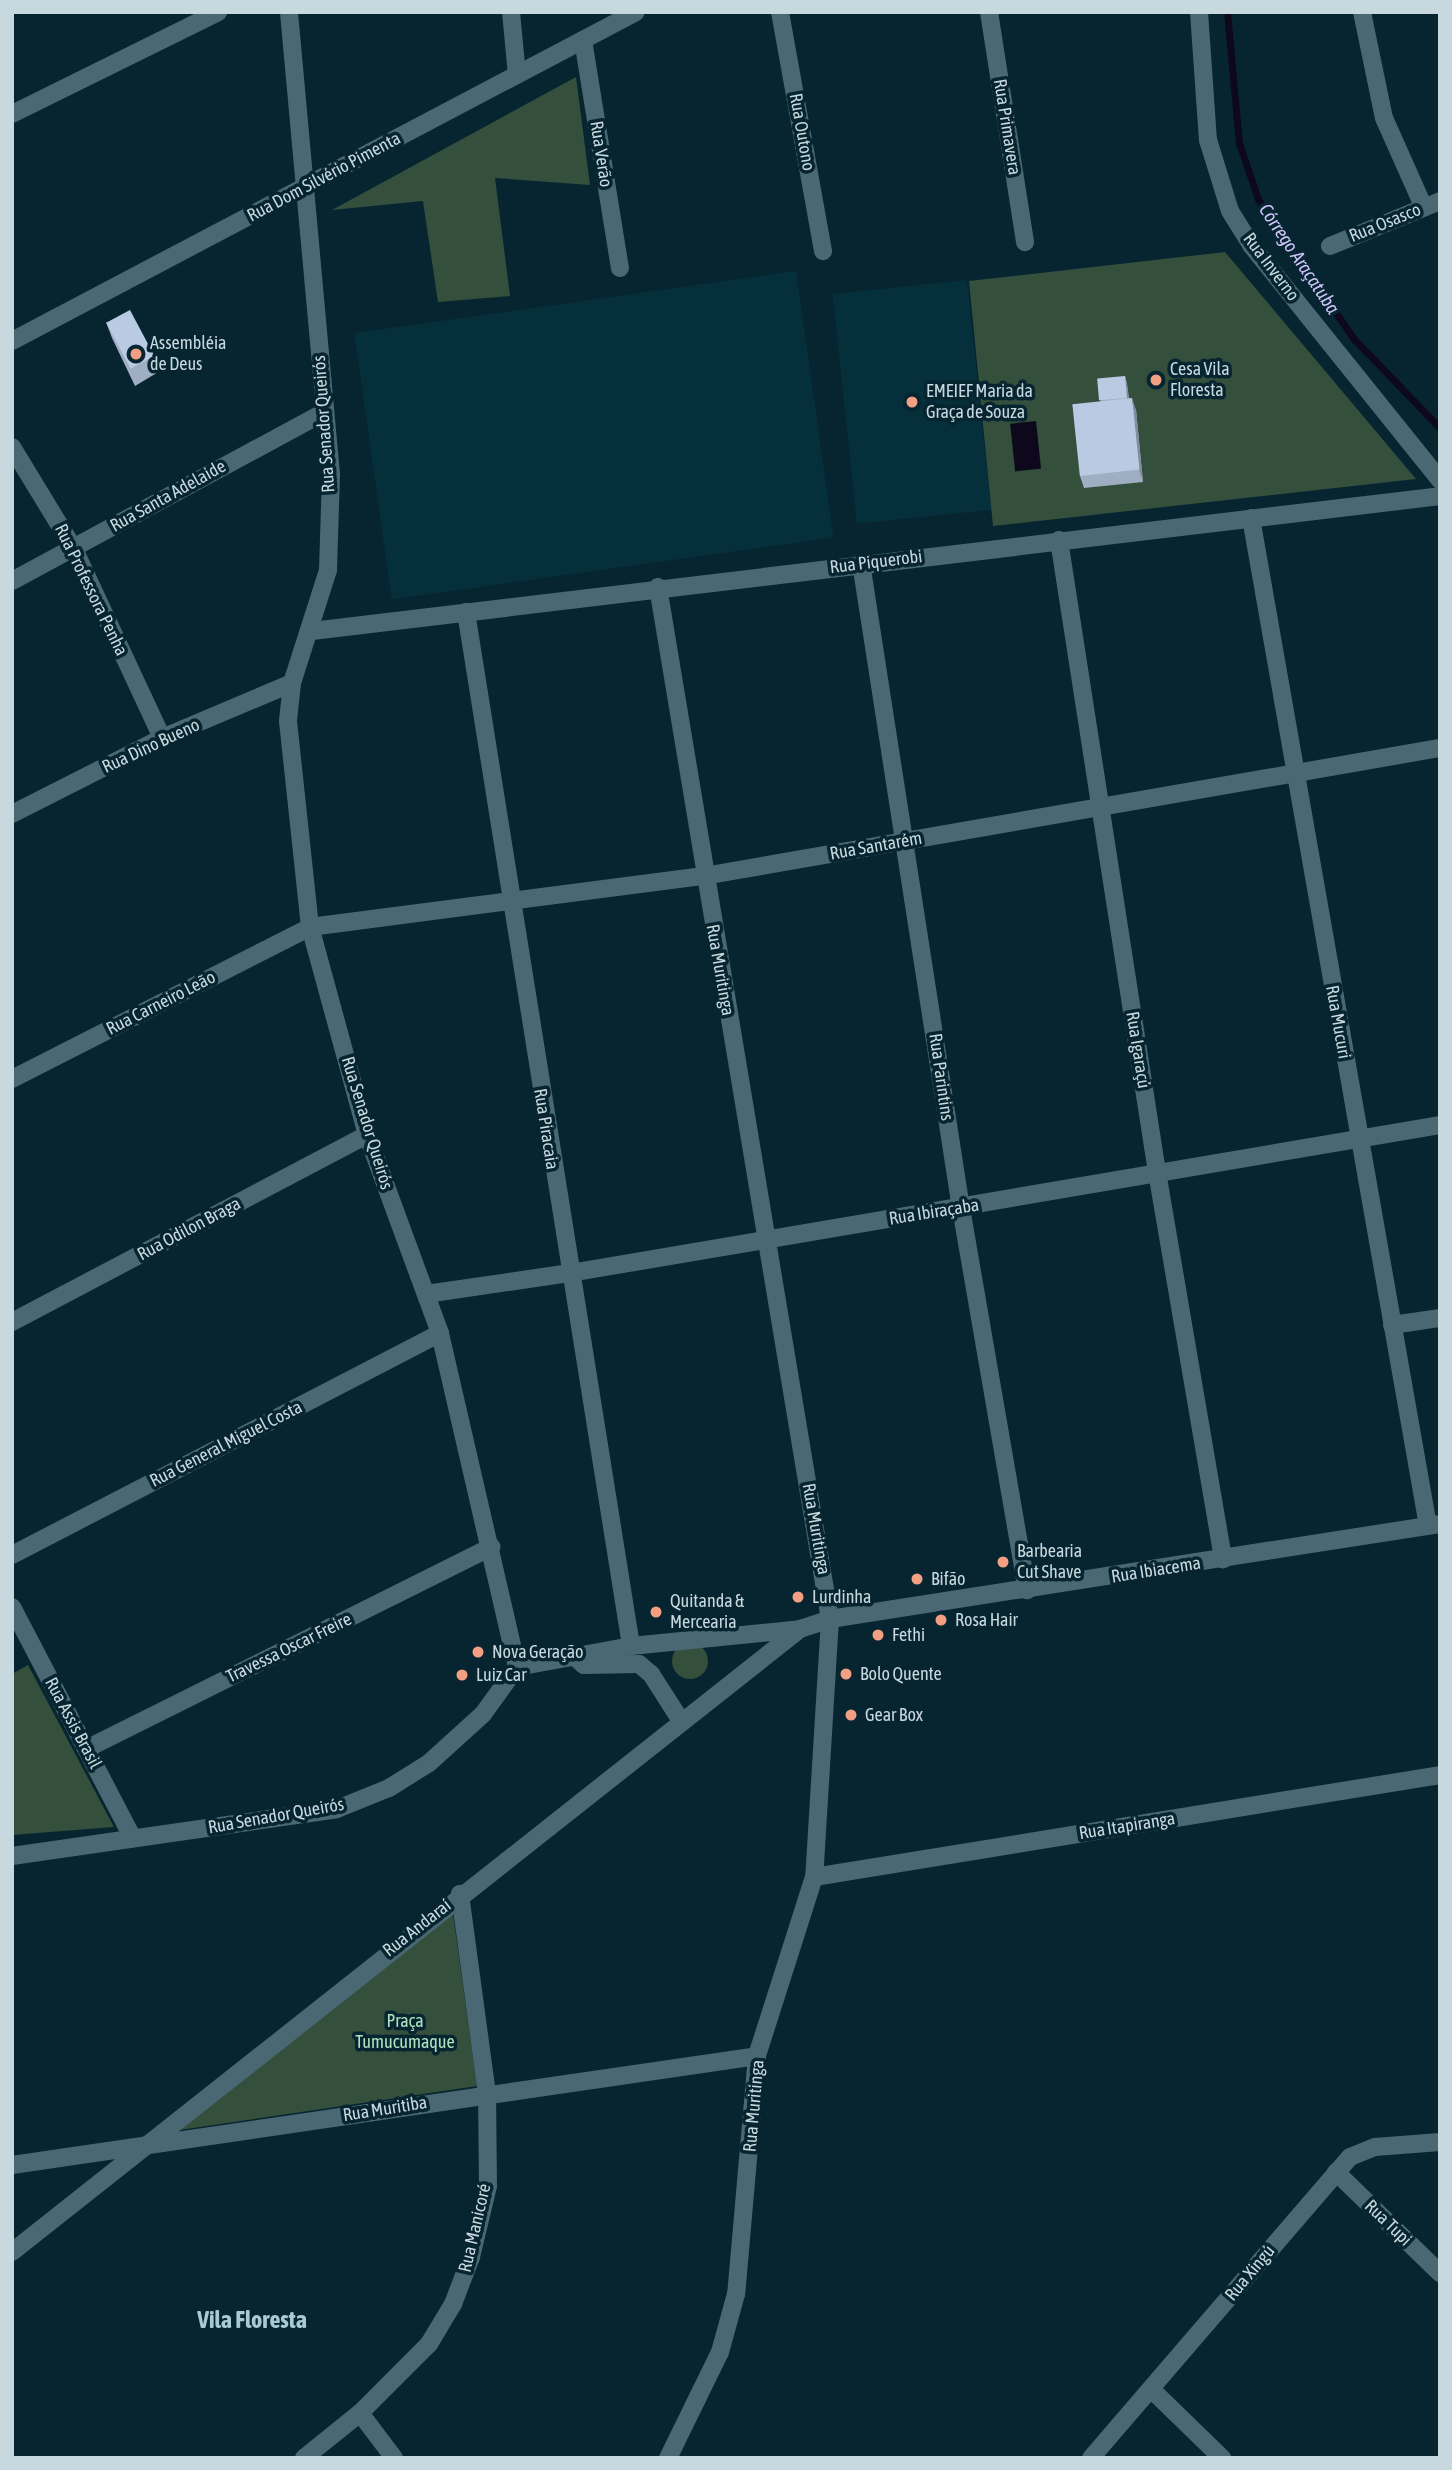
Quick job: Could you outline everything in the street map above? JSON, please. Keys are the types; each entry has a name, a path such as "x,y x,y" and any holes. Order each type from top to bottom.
{"street":[{"path":"12,114 218,12"},
{"name":"Rua Senador Queirós","path":"12,1856 337,1809 389,1788 429,1763 483,1714 517,1667 492,1547 440,1333 367,1136 310,927 288,721 292,683 312,631 328,570 331,474 289,12"},
{"path":"511,12 517,75"},
{"name":"Rua Dom Silvério Pimenta","path":"12,341 636,12"},
{"name":"Rua Outono","path":"780,12 824,251"},
{"name":"Rua Primavera","path":"989,12 1025,242"},
{"name":"Rua Inverno","path":"1199,12 1208,140 1230,211 1251,245 1440,480"},
{"path":"1362,12 1384,118 1432,204"},
{"name":"Rua Verão","path":"583,40 620,268"},
{"name":"Rua Osasco","path":"1331,246 1432,204"},
{"name":"Rua Santa Adelaide","path":"12,581 324,412"},
{"name":"Rua Professora Penha","path":"12,447 74,549 163,738"},
{"name":"Rua Piquerobi","path":"312,631 658,587 1440,496"},
{"name":"Rua Mucuri","path":"1251,518 1358,1139 1392,1325 1434,1525"},
{"name":"Rua Igaraçú","path":"1059,540 1157,1172 1223,1559"},
{"name":"Rua Parintins","path":"861,563 961,1208 1027,1590"},
{"name":"Rua Muritinga","path":"658,587 704,876 830,1619 814,1877 757,2056 736,2294 720,2352 668,2458"},
{"name":"Rua Piracaia","path":"466,612 509,903 631,1646"},
{"name":"Rua Dino Bueno","path":"12,814 163,738 292,683"},
{"name":"Rua Santarém","path":"310,927 704,876 1440,748"},
{"name":"Rua Carneiro Leão","path":"12,1080 310,927"},
{"name":"Rua Ibiraçaba","path":"426,1294 570,1273 961,1208 1440,1125"},
{"name":"Rua Odilon Braga","path":"12,1322 367,1136"},
{"path":"1392,1325 1440,1318"},
{"name":"Rua General Miguel Costa","path":"12,1555 440,1333"},
{"name":"Rua Ibiacema","path":"830,1619 1434,1525"},
{"name":"Travessa Oscar Freire","path":"86,1749 492,1547"},
{"name":"Rua Assis Brasil","path":"12,1607 134,1838"},
{"name":"Rua Andaraí","path":"12,2252 141,2146 681,1721 800,1629 830,1619"},
{"path":"517,1667 631,1646 800,1629"},
{"path":"574,1656 584,1665 639,1664 651,1674 681,1721"},
{"name":"Rua Itapiranga","path":"814,1877 1440,1775"},
{"name":"Rua Manicoré","path":"304,2458 360,2413 429,2344 453,2304 471,2258 488,2186 487,2094 460,1894"},
{"name":"Rua Muritiba","path":"12,2165 757,2056"},
{"name":"Rua Xingú","path":"1091,2458 1350,2157 1375,2147 1440,2142"},
{"name":"Rua Tupi","path":"1336,2172 1440,2273"},
{"path":"1152,2390 1222,2458"},
{"path":"360,2413 394,2458"}],"shaded area":[{"path":"796,271 833,537 392,599 354,333"},
{"name":"EMEIEF Maria da Graça de Souza","path":"967,280 991,510 857,524 833,294"},
{"path":"1036,421 1041,469 1015,471 1010,424"}],"green space":[{"path":"576,77 590,185 495,178 510,296 438,302 423,201 332,210"},
{"name":"Cesa Vila Floresta","path":"1225,252 1416,479 993,526 969,281"},
{"path":"690,1643 703,1648 708,1661 703,1674 690,1679 677,1674 672,1661 677,1648"},
{"path":"28,1665 114,1827 12,1835 12,1674"},
{"name":"Praça Tumucumaque","path":"453,1914 477,2086 166,2132"}],"building":[{"name":"Assembléia de Deus","path":"130,310 154,356 131,369 106,323"},
{"path":"1125,376 1127,398 1099,400 1097,378"},
{"path":"1132,398 1140,470 1080,476 1072,404"}],"waterway":[{"name":"Córrego Araçatuba","path":"1227,12 1239,143 1258,199 1354,339 1440,428"}],"place":[{"name":"Assembléia de Deus","path":"136,354"},
{"name":"Cesa Vila Floresta","path":"1156,380"},
{"name":"EMEIEF Maria da Graça de Souza","path":"912,402"},
{"name":"Barbearia Cut Shave","path":"1003,1562"},
{"name":"Bifão","path":"917,1579"},
{"name":"Lurdinha","path":"798,1597"},
{"name":"Quitanda & Mercearia","path":"656,1612"},
{"name":"Rosa Hair","path":"941,1620"},
{"name":"Fethi","path":"878,1635"},
{"name":"Nova Geração","path":"478,1652"},
{"name":"Bolo Quente","path":"846,1674"},
{"name":"Luiz Car","path":"462,1675"},
{"name":"Gear Box","path":"851,1715"}],"district":[{"name":"Vila Floresta","path":"252,2320"}]}
